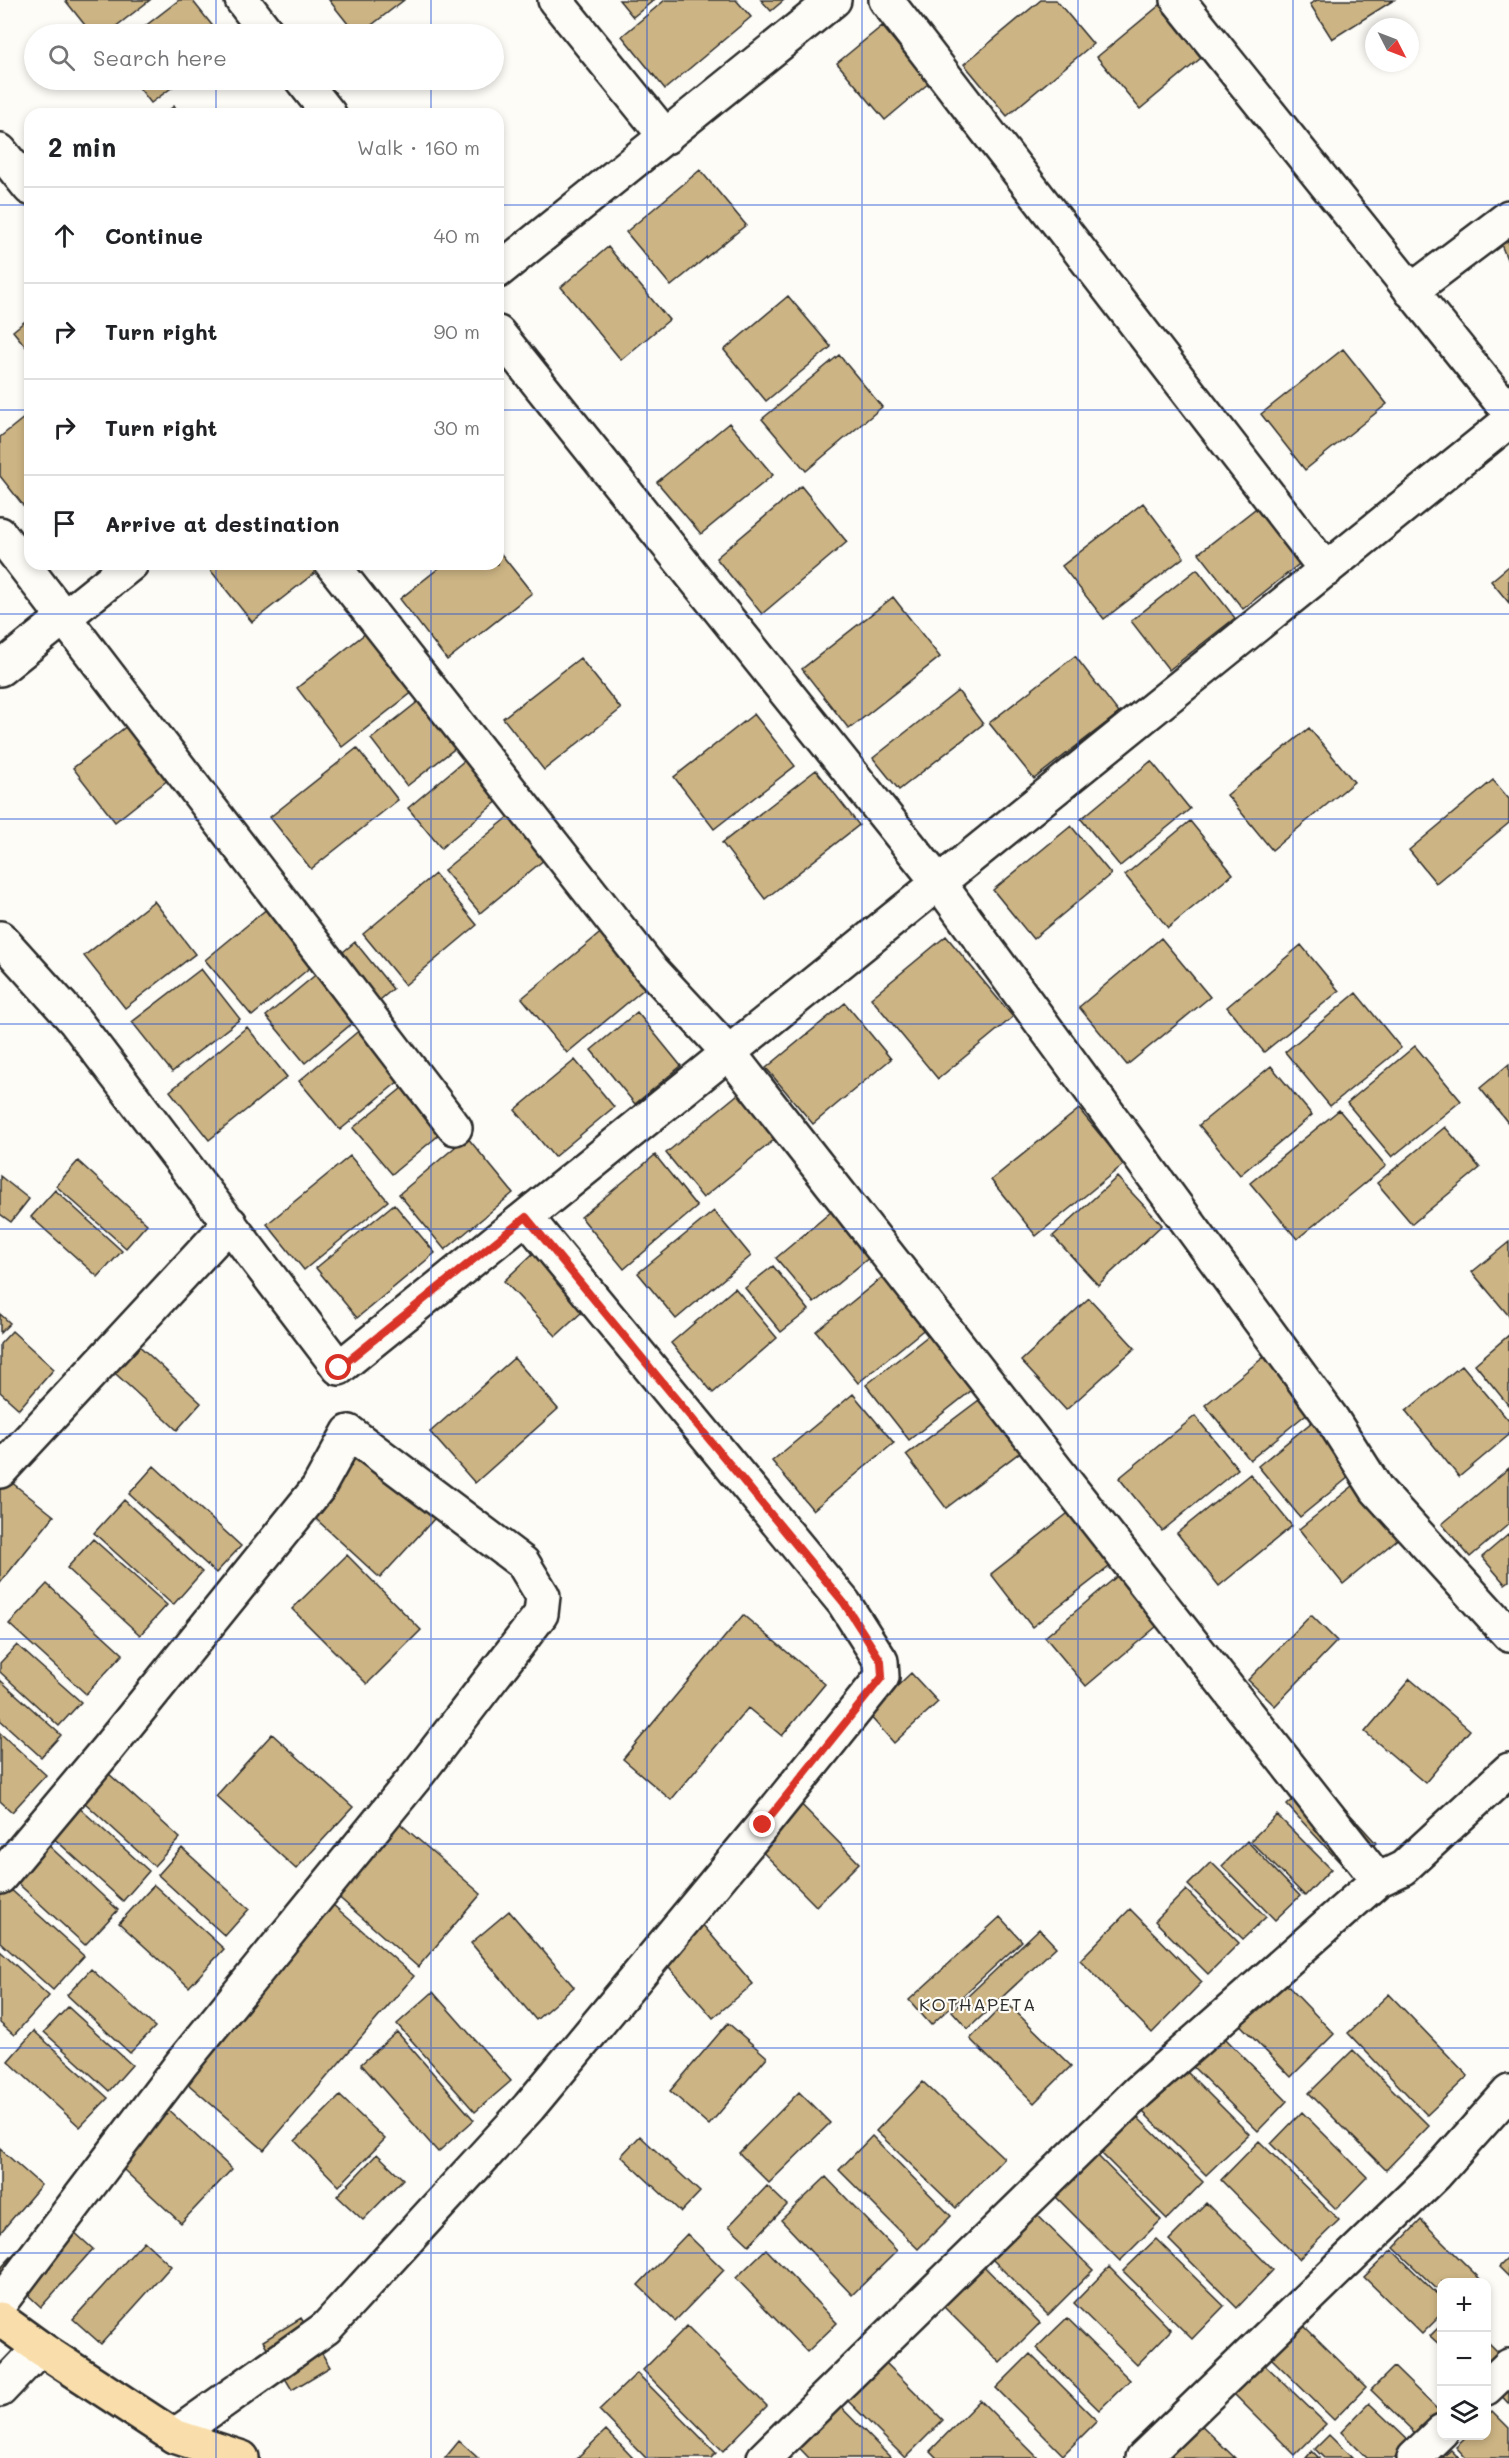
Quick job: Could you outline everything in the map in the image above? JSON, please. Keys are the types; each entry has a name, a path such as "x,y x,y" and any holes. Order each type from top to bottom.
{"main road":[{"path":"0,2319 174,2436 242,2458"}],"street":[{"path":"242,0 260,24"},
{"path":"555,0 666,137"},
{"path":"504,267 834,0"},
{"path":"886,0 1326,570"},
{"path":"1178,0 1509,412"},
{"path":"311,90 324,108"},
{"path":"0,151 24,181"},
{"path":"1411,291 1509,217"},
{"path":"504,340 939,883 1332,1419 1377,1490 1509,1635"},
{"path":"0,938 75,1021 339,1368 1509,421"},
{"path":"0,534 24,564"},
{"path":"29,570 455,1128"},
{"path":"0,669 124,570"},
{"path":"337,570 650,968 729,1053 1378,1880"},
{"path":"174,2436 326,2328 529,2107 763,1825 882,1677 881,1661 844,1603 526,1217"},
{"path":"0,1470 230,1223"},
{"path":"0,1877 108,1748 318,1488 350,1432 523,1563 543,1596 541,1614 520,1642 421,1770 182,2063 0,2303"},
{"path":"764,2458 1138,2092 1378,1880 1404,1868 1509,1770"},
{"path":"1143,2458 1435,2175 1509,2092"},
{"path":"0,2390 40,2348"},
{"path":"1488,2386 1509,2366"},
{"path":"1414,2458 1437,2436"}],"building":[{"path":"65,0 150,0 119,24 84,24"},
{"path":"179,0 192,0 211,24 148,24"},
{"path":"329,0 404,0 373,24 348,24"},
{"path":"619,0 654,0 633,17"},
{"path":"665,0 736,0 751,17 665,89 622,36"},
{"path":"761,0 784,0 771,11"},
{"path":"1041,0 1056,0 1093,44 1007,116 964,64"},
{"path":"1166,0 1219,43 1140,109 1097,57"},
{"path":"1317,0 1394,0 1332,39 1310,4"},
{"path":"882,26 929,83 885,120 837,63"},
{"path":"141,90 169,90 151,103"},
{"path":"700,170 746,225 671,286 626,232"},
{"path":"1509,239 1509,264 1500,242"},
{"path":"608,247 669,320 621,360 561,287"},
{"path":"788,296 831,347 766,401 724,350"},
{"path":"24,322 24,345 13,331"},
{"path":"1343,349 1387,404 1305,470 1261,414"},
{"path":"839,355 882,407 806,471 762,419"},
{"path":"24,418 24,506 0,476 0,437"},
{"path":"729,423 773,475 701,534 657,482"},
{"path":"801,486 847,542 762,614 716,558"},
{"path":"1264,502 1308,557 1243,609 1199,553"},
{"path":"1143,503 1184,557 1104,619 1062,566"},
{"path":"504,558 532,593 447,660 400,599 436,570 504,570"},
{"path":"1509,566 1509,603 1491,581"},
{"path":"1197,569 1235,618 1169,670 1131,621"},
{"path":"210,570 318,570 252,622"},
{"path":"893,597 940,657 849,729 802,669"},
{"path":"386,617 432,677 342,747 297,688"},
{"path":"1075,656 1119,713 1034,779 989,723"},
{"path":"580,658 621,709 544,770 503,718"},
{"path":"439,685 476,732 407,786 371,739"},
{"path":"958,691 983,724 899,790 873,758"},
{"path":"146,711 188,764 115,822 73,768"},
{"path":"754,714 795,766 714,829 674,777"},
{"path":"1309,728 1354,782 1272,850 1227,795"},
{"path":"357,748 398,800 311,869 270,817"},
{"path":"471,755 505,795 441,848 408,808"},
{"path":"1151,761 1190,809 1120,866 1081,819"},
{"path":"816,770 859,825 765,899 722,843"},
{"path":"1493,780 1509,799 1509,823 1436,883 1409,850"},
{"path":"516,811 551,854 480,913 444,870"},
{"path":"1190,821 1233,874 1168,928 1125,875"},
{"path":"1071,826 1111,874 1033,939 993,890"},
{"path":"435,874 477,925 405,985 363,934"},
{"path":"291,889 337,945 252,1016 205,960"},
{"path":"154,901 195,954 125,1008 84,956"},
{"path":"604,930 650,984 567,1053 522,998"},
{"path":"946,936 1013,1017 938,1079 871,998"},
{"path":"1161,938 1210,997 1127,1065 1079,1007"},
{"path":"355,942 393,989 305,1063 266,1016"},
{"path":"1301,945 1339,991 1264,1052 1227,1007"},
{"path":"201,969 240,1019 172,1072 132,1022"},
{"path":"1356,993 1401,1048 1330,1106 1285,1052"},
{"path":"845,1003 891,1059 813,1124 766,1068"},
{"path":"637,1012 681,1066 635,1104 591,1050"},
{"path":"375,1017 417,1066 340,1130 299,1081"},
{"path":"247,1027 287,1077 209,1140 170,1091"},
{"path":"1415,1046 1461,1101 1392,1157 1347,1103"},
{"path":"575,1060 614,1107 554,1157 515,1110"},
{"path":"1509,1064 1509,1124 1480,1088"},
{"path":"1271,1066 1312,1115 1240,1175 1199,1125"},
{"path":"418,1075 456,1121 392,1174 353,1128"},
{"path":"743,1090 780,1135 703,1198 666,1153"},
{"path":"1079,1109 1124,1164 1036,1236 991,1180"},
{"path":"1339,1110 1386,1166 1297,1239 1250,1183"},
{"path":"1445,1127 1480,1168 1412,1224 1377,1183"},
{"path":"467,1137 513,1193 445,1250 399,1194"},
{"path":"655,1155 697,1207 624,1269 581,1217"},
{"path":"350,1156 388,1201 304,1270 267,1224"},
{"path":"78,1161 147,1224 126,1248 56,1186"},
{"path":"0,1176 29,1199 11,1222 0,1214"},
{"path":"1117,1177 1162,1225 1098,1285 1053,1236"},
{"path":"55,1190 122,1251 98,1277 31,1217"},
{"path":"394,1204 435,1253 357,1318 316,1268"},
{"path":"838,1206 876,1252 814,1303 776,1258"},
{"path":"714,1211 751,1256 676,1319 638,1273"},
{"path":"1509,1242 1509,1316 1472,1272"},
{"path":"543,1244 595,1300 556,1336 504,1281"},
{"path":"901,1262 943,1314 858,1383 816,1331"},
{"path":"773,1266 809,1310 781,1332 745,1288"},
{"path":"735,1288 777,1338 713,1393 671,1343"},
{"path":"1089,1298 1135,1348 1066,1410 1021,1361"},
{"path":"0,1314 10,1323 0,1333"},
{"path":"948,1320 991,1375 909,1440 866,1385"},
{"path":"119,1327 201,1403 177,1430 94,1354"},
{"path":"12,1331 54,1369 19,1409 0,1392 0,1344"},
{"path":"1509,1335 1509,1406 1475,1364"},
{"path":"1281,1343 1326,1398 1250,1460 1205,1405"},
{"path":"514,1358 558,1409 475,1483 430,1432"},
{"path":"1462,1365 1509,1421 1509,1435 1459,1477 1406,1411"},
{"path":"991,1391 1031,1444 946,1508 906,1455"},
{"path":"853,1394 894,1443 813,1510 772,1461"},
{"path":"1323,1413 1365,1464 1300,1517 1258,1466"},
{"path":"1195,1416 1238,1469 1162,1531 1119,1478"},
{"path":"358,1447 445,1507 380,1578 303,1507"},
{"path":"154,1466 241,1546 216,1573 129,1494"},
{"path":"1509,1468 1509,1524 1470,1557 1442,1524"},
{"path":"1250,1474 1292,1526 1219,1586 1177,1533"},
{"path":"1368,1474 1411,1528 1343,1584 1299,1529"},
{"path":"0,1475 54,1516 0,1583"},
{"path":"124,1500 202,1572 173,1605 94,1533"},
{"path":"1077,1506 1118,1560 1032,1627 991,1574"},
{"path":"1509,1534 1509,1581 1505,1584 1482,1557"},
{"path":"93,1539 167,1605 140,1635 67,1568"},
{"path":"347,1555 421,1630 367,1684 292,1609"},
{"path":"1128,1567 1169,1616 1086,1686 1045,1637"},
{"path":"47,1584 123,1654 86,1694 9,1624"},
{"path":"743,1615 825,1684 782,1736 748,1708 671,1800 623,1759"},
{"path":"1311,1615 1337,1641 1275,1706 1248,1680"},
{"path":"17,1645 81,1702 59,1726 0,1672 0,1663"},
{"path":"911,1673 938,1702 894,1743 868,1714"},
{"path":"1410,1679 1470,1730 1425,1783 1365,1732"},
{"path":"0,1680 61,1735 41,1757 0,1720"},
{"path":"0,1733 46,1775 12,1812 0,1801"},
{"path":"272,1734 353,1807 296,1869 216,1796"},
{"path":"98,1764 180,1838 154,1866 73,1792"},
{"path":"1317,1778 1376,1843 1346,1869 1287,1805"},
{"path":"781,1784 859,1863 816,1906 738,1827"},
{"path":"75,1804 149,1871 123,1901 48,1833"},
{"path":"389,1814 481,1894 418,1967 326,1886"},
{"path":"1277,1815 1331,1869 1305,1896 1250,1841"},
{"path":"1247,1841 1300,1896 1275,1920 1222,1866"},
{"path":"45,1842 118,1910 85,1945 12,1878"},
{"path":"182,1848 249,1909 225,1936 158,1875"},
{"path":"1211,1862 1266,1917 1243,1939 1188,1885"},
{"path":"154,1885 224,1949 189,1987 119,1923"},
{"path":"7,1886 84,1956 53,1990 0,1942 0,1894"},
{"path":"1186,1890 1239,1943 1208,1974 1155,1921"},
{"path":"324,1897 414,1976 264,2150 173,2071"},
{"path":"1130,1909 1202,1982 1152,2033 1080,1960"},
{"path":"509,1911 574,1987 536,2020 471,1943"},
{"path":"691,1911 753,1984 713,2018 651,1946"},
{"path":"1000,1917 1022,1941 931,2025 909,2000"},
{"path":"1039,1929 1056,1947 968,2029 952,2011"},
{"path":"0,1951 49,1996 14,2035 0,2023"},
{"path":"1263,1960 1334,2034 1291,2077 1219,2003"},
{"path":"91,1969 155,2027 130,2053 67,1995"},
{"path":"433,1992 511,2081 475,2112 397,2024"},
{"path":"1389,1994 1468,2076 1427,2115 1348,2033"},
{"path":"1006,2002 1071,2066 1034,2103 970,2039"},
{"path":"68,2007 132,2065 109,2091 44,2032"},
{"path":"728,2023 767,2057 709,2125 670,2091"},
{"path":"34,2031 108,2098 80,2127 8,2061"},
{"path":"397,2032 474,2120 438,2152 361,2064"},
{"path":"1219,2032 1287,2101 1258,2131 1189,2063"},
{"path":"1353,2050 1429,2126 1386,2170 1309,2093"},
{"path":"1179,2064 1249,2134 1206,2175 1137,2106"},
{"path":"923,2082 1004,2158 956,2208 876,2131"},
{"path":"148,2091 232,2169 181,2223 97,2145"},
{"path":"799,2092 830,2123 769,2183 739,2153"},
{"path":"340,2096 385,2139 339,2186 295,2141"},
{"path":"1132,2112 1203,2182 1167,2219 1096,2148"},
{"path":"1302,2112 1367,2177 1336,2209 1271,2144"},
{"path":"640,2136 700,2192 681,2212 621,2156"},
{"path":"872,2136 951,2216 918,2249 839,2170"},
{"path":"1259,2141 1339,2220 1299,2259 1221,2180"},
{"path":"1090,2148 1161,2220 1120,2261 1049,2190"},
{"path":"0,2149 41,2185 0,2233"},
{"path":"377,2154 403,2179 363,2220 337,2196"},
{"path":"826,2177 897,2251 852,2295 781,2220"},
{"path":"767,2186 787,2205 749,2245 729,2226"},
{"path":"1014,2192 1093,2270 1048,2315 969,2236"},
{"path":"1206,2203 1273,2270 1237,2308 1169,2240"},
{"path":"52,2212 93,2249 41,2307 0,2269"},
{"path":"1421,2220 1479,2278 1437,2278 1437,2289 1394,2248"},
{"path":"687,2234 724,2270 675,2321 638,2285"},
{"path":"1156,2239 1224,2306 1192,2339 1123,2271"},
{"path":"144,2241 171,2266 101,2344 73,2319"},
{"path":"965,2247 1040,2323 1000,2363 925,2288"},
{"path":"766,2249 837,2323 807,2352 736,2278"},
{"path":"1392,2250 1437,2294 1437,2319 1422,2334 1364,2277"},
{"path":"1509,2257 1509,2277 1499,2267"},
{"path":"1109,2267 1171,2330 1137,2365 1074,2303"},
{"path":"301,2318 330,2367 292,2390 263,2341"},
{"path":"1067,2318 1130,2380 1099,2410 1036,2348"},
{"path":"1303,2325 1366,2387 1334,2420 1271,2358"},
{"path":"687,2326 767,2406 723,2451 643,2370"},
{"path":"1437,2329 1437,2342 1430,2336"},
{"path":"1491,2345 1506,2360 1491,2375"},
{"path":"869,2346 943,2420 905,2458 831,2384"},
{"path":"1030,2354 1097,2421 1063,2455 996,2388"},
{"path":"1257,2357 1326,2424 1295,2455 1227,2387"},
{"path":"1394,2367 1437,2409 1437,2417 1418,2436 1371,2390"},
{"path":"637,2373 716,2453 711,2458 646,2458 599,2410"},
{"path":"1509,2381 1509,2404 1498,2392"},
{"path":"828,2394 891,2458 809,2458 787,2435"},
{"path":"980,2400 1038,2458 937,2458 930,2451"},
{"path":"1369,2403 1410,2442 1394,2458 1367,2458 1341,2432"},
{"path":"1491,2412 1509,2428 1509,2458 1466,2458 1456,2447 1464,2440 1491,2440"},
{"path":"1190,2414 1235,2458 1174,2458 1160,2444"},
{"path":"606,2430 633,2458 577,2458"},
{"path":"1329,2435 1352,2458 1324,2458 1315,2449"},
{"path":"459,2441 478,2458 445,2458"},
{"path":"1451,2450 1459,2458 1442,2458"},
{"path":"1312,2451 1319,2458 1306,2458"}],"district":[{"name":"KOTHAPETA","path":"978,2005"}],"route":[{"path":"339,1368 526,1217 844,1603 881,1661 882,1677 763,1825"}]}
